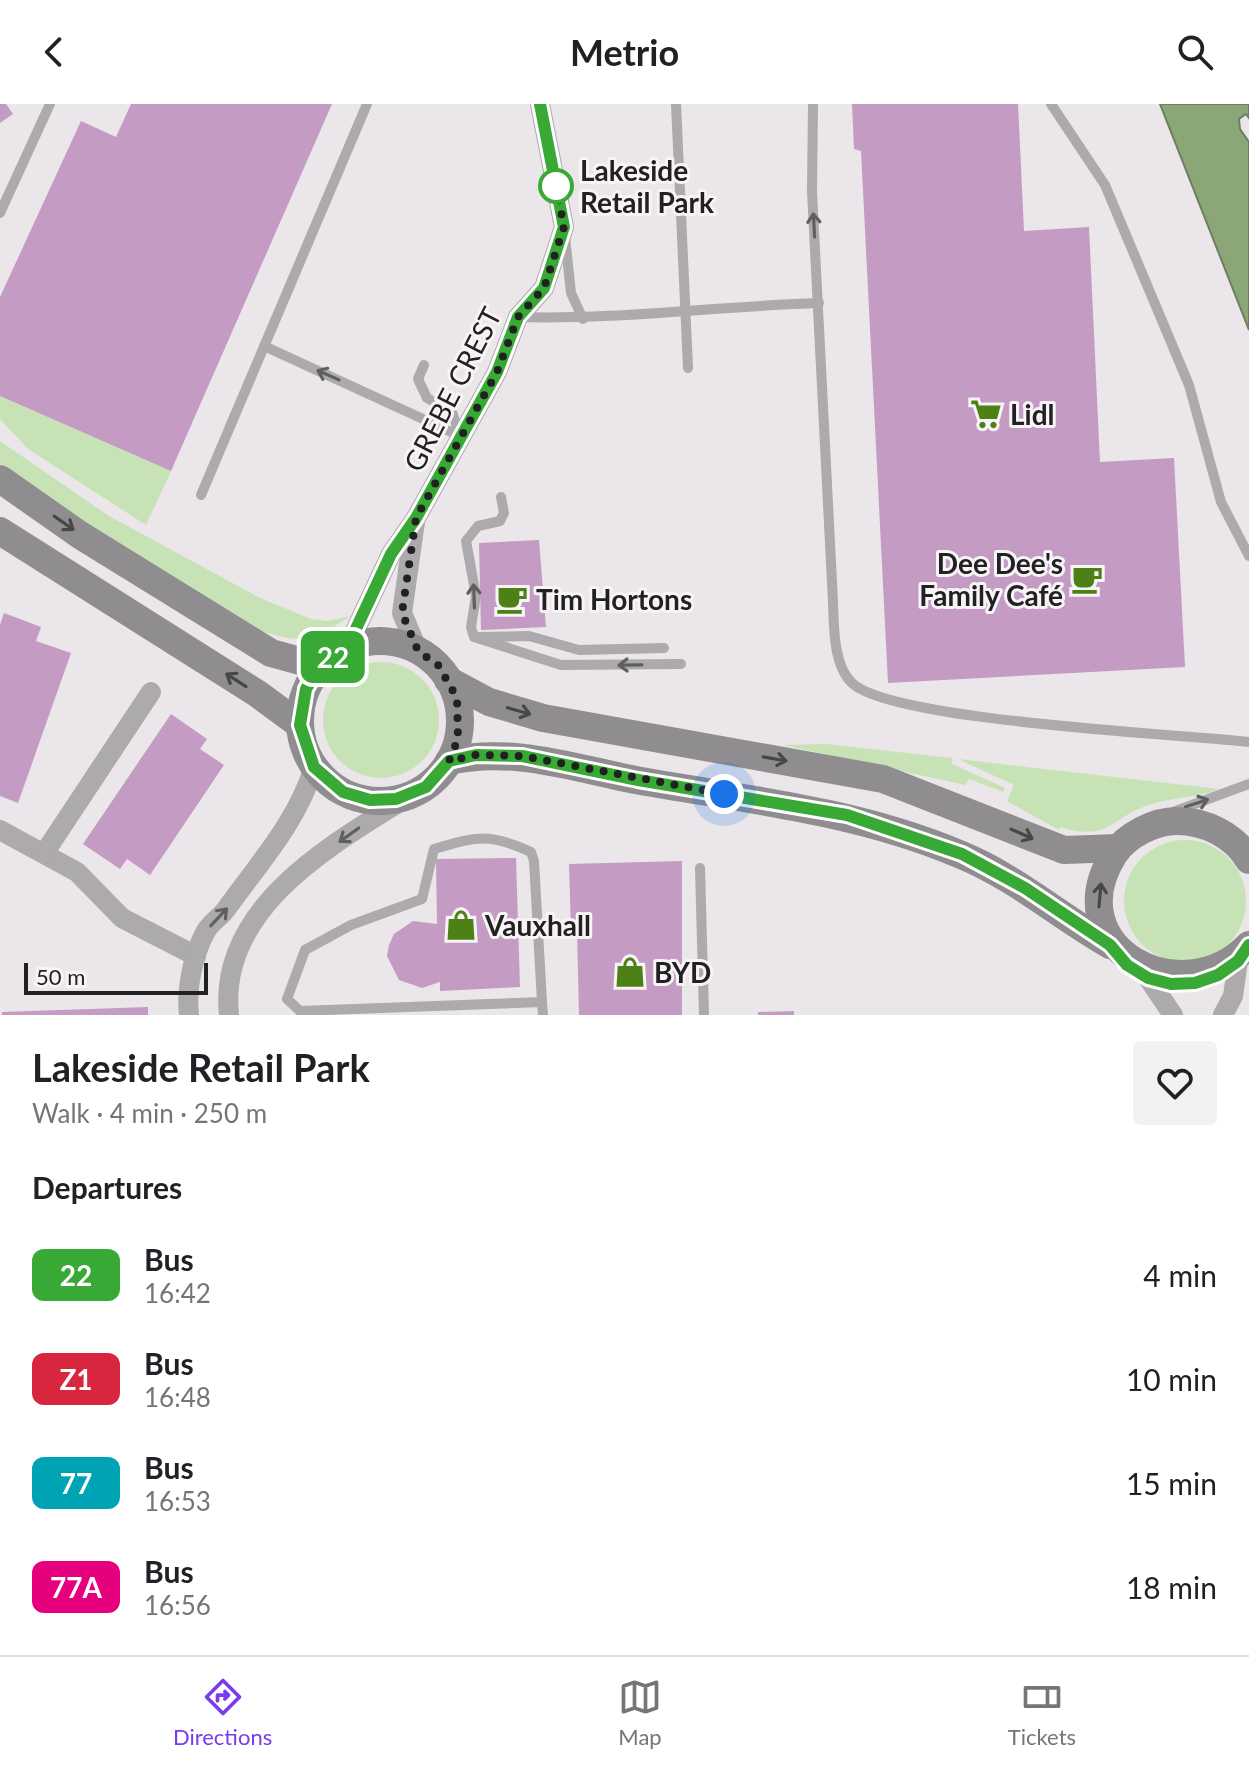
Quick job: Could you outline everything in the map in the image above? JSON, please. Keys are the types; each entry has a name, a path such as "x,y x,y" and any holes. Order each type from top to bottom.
{"main road":[{"path":"0,479 80,535 271,653 304,662 342,651 383,641 418,651 438,665 448,680 460,714 458,739 449,761 438,776 414,793 396,799 370,800 343,792 314,767 300,725 306,689 318,669 342,651"},
{"path":"0,531 219,669 300,725"},
{"path":"448,680 489,702 543,718 883,779 1064,850 1118,848"},
{"path":"449,761 476,755 522,756 638,780 847,815 962,854 1025,888 1110,945 1127,965 1148,978 1171,984 1195,983 1218,975 1243,953"},
{"path":"1110,945 1100,921 1098,895 1104,870 1118,848 1147,827 1175,821 1203,824 1238,837 1249,860"}],"street":[{"name":"GREBE CREST","path":"342,651 391,554 416,518 497,372 518,317 544,288 564,227 540,104"},
{"name":"GREBE CREST","path":"416,518 402,613 418,651"},
{"path":"45,852 151,692"},
{"path":"189,1015 188,1001 196,956 207,929 223,914 292,820 314,767"},
{"path":"229,1015 232,968 245,933 271,897 359,828 414,793"},
{"path":"0,830 77,872 122,918 196,956"},
{"path":"1223,1015 1233,996 1243,953"},
{"path":"1148,978 1173,1015"}],"lane":[{"path":"0,213 50,104"},
{"path":"201,495 367,104"},
{"path":"676,104 688,368"},
{"path":"813,104 812,191 835,632 843,667 854,685 884,698 940,709 1071,727 1249,742"},
{"path":"1051,104 1105,185 1189,385 1221,502 1249,556"},
{"path":"564,227 571,293 583,319"},
{"path":"518,317 583,319 708,308 819,303"},
{"path":"264,346 460,436"},
{"path":"424,365 418,379 427,398 452,412 460,436"},
{"path":"474,637 471,627 476,596 466,541 478,526 500,521 504,513 501,497"},
{"path":"474,637 529,636 579,650 664,648"},
{"path":"474,637 561,665 681,664"},
{"path":"1147,827 1176,810 1249,784"},
{"path":"542,1002 407,1011 300,1011 287,999 305,950 351,925 422,899 434,849 477,836 499,838 531,852 543,1015"},
{"path":"700,868 704,1015"}],"shaded area":[{"path":"1160,104 1249,104 1249,118 1246,114 1239,119 1240,129 1249,142 1249,330"},
{"path":"0,396 171,471 146,525 28,449 0,419"},
{"path":"0,441 109,516 260,598 311,619 328,621 350,616 325,632 304,638 282,637 253,628 63,508 0,464"},
{"path":"381,662 403,666 422,679 435,698 439,720 435,742 422,761 403,774 381,778 359,774 340,761 327,742 323,720 327,698 340,679 359,666"},
{"path":"826,744 952,758 952,764 1005,788 1003,792 969,779 965,785 783,745"},
{"path":"958,759 1219,789 1152,804 1101,830 1090,832 1060,827 1059,830 1007,801 1014,785"},
{"path":"1185,840 1209,844 1228,858 1242,877 1246,901 1242,925 1228,944 1209,958 1185,962 1161,958 1142,944 1128,925 1124,901 1128,877 1142,858 1161,844"}],"building":[{"path":"0,104 6,104 13,114 0,123"},
{"path":"131,104 332,104 171,471 0,396 0,297 81,121 116,137"},
{"path":"852,104 1018,104 1024,231 1089,227 1100,462 1174,458 1185,667 888,683 861,151 854,149"},
{"name":"Tim Hortons","path":"539,540 546,627 481,630 479,543"},
{"path":"4,613 41,627 36,641 71,653 18,803 0,796 0,625"},
{"path":"171,714 207,739 200,749 224,765 150,875 127,859 120,869 83,844"},
{"name":"Vauxhall","path":"516,858 520,987 440,991 440,982 422,988 399,980 387,956 394,934 413,921 437,924 436,859"},
{"name":"BYD","path":"682,861 682,1015 579,1015 577,930 571,930 569,864"},
{"path":"148,1007 148,1015 2,1015 2,1012"},
{"path":"794,1011 794,1015 758,1015 758,1012"}],"bus line":[{"name":"22","path":"540,104 564,227 544,288 518,317 497,372 416,518 391,554 371,603 347,648 318,669 306,689 301,707 301,737 314,767 327,782 343,792 370,800 396,799 426,787 449,761 476,755 522,756 638,780 847,815 962,854 1025,888 1110,945 1127,965 1148,978 1171,984 1195,983 1218,975 1238,961 1249,945"}],"place":[{"name":"Lakeside Retail Park","path":"556,186"},
{"name":"Lidl","path":"986,414"},
{"name":"Dee Dee's Family Café","path":"1087,579"},
{"name":"Tim Hortons","path":"512,599"},
{"name":"Vauxhall","path":"461,925"},
{"name":"BYD","path":"630,972"}],"route":[{"path":"556,186 564,227 544,288 518,317 497,372 416,518 402,613 418,651 438,665 457,698 460,714 458,739 449,761 476,755 522,756 724,794"}]}
